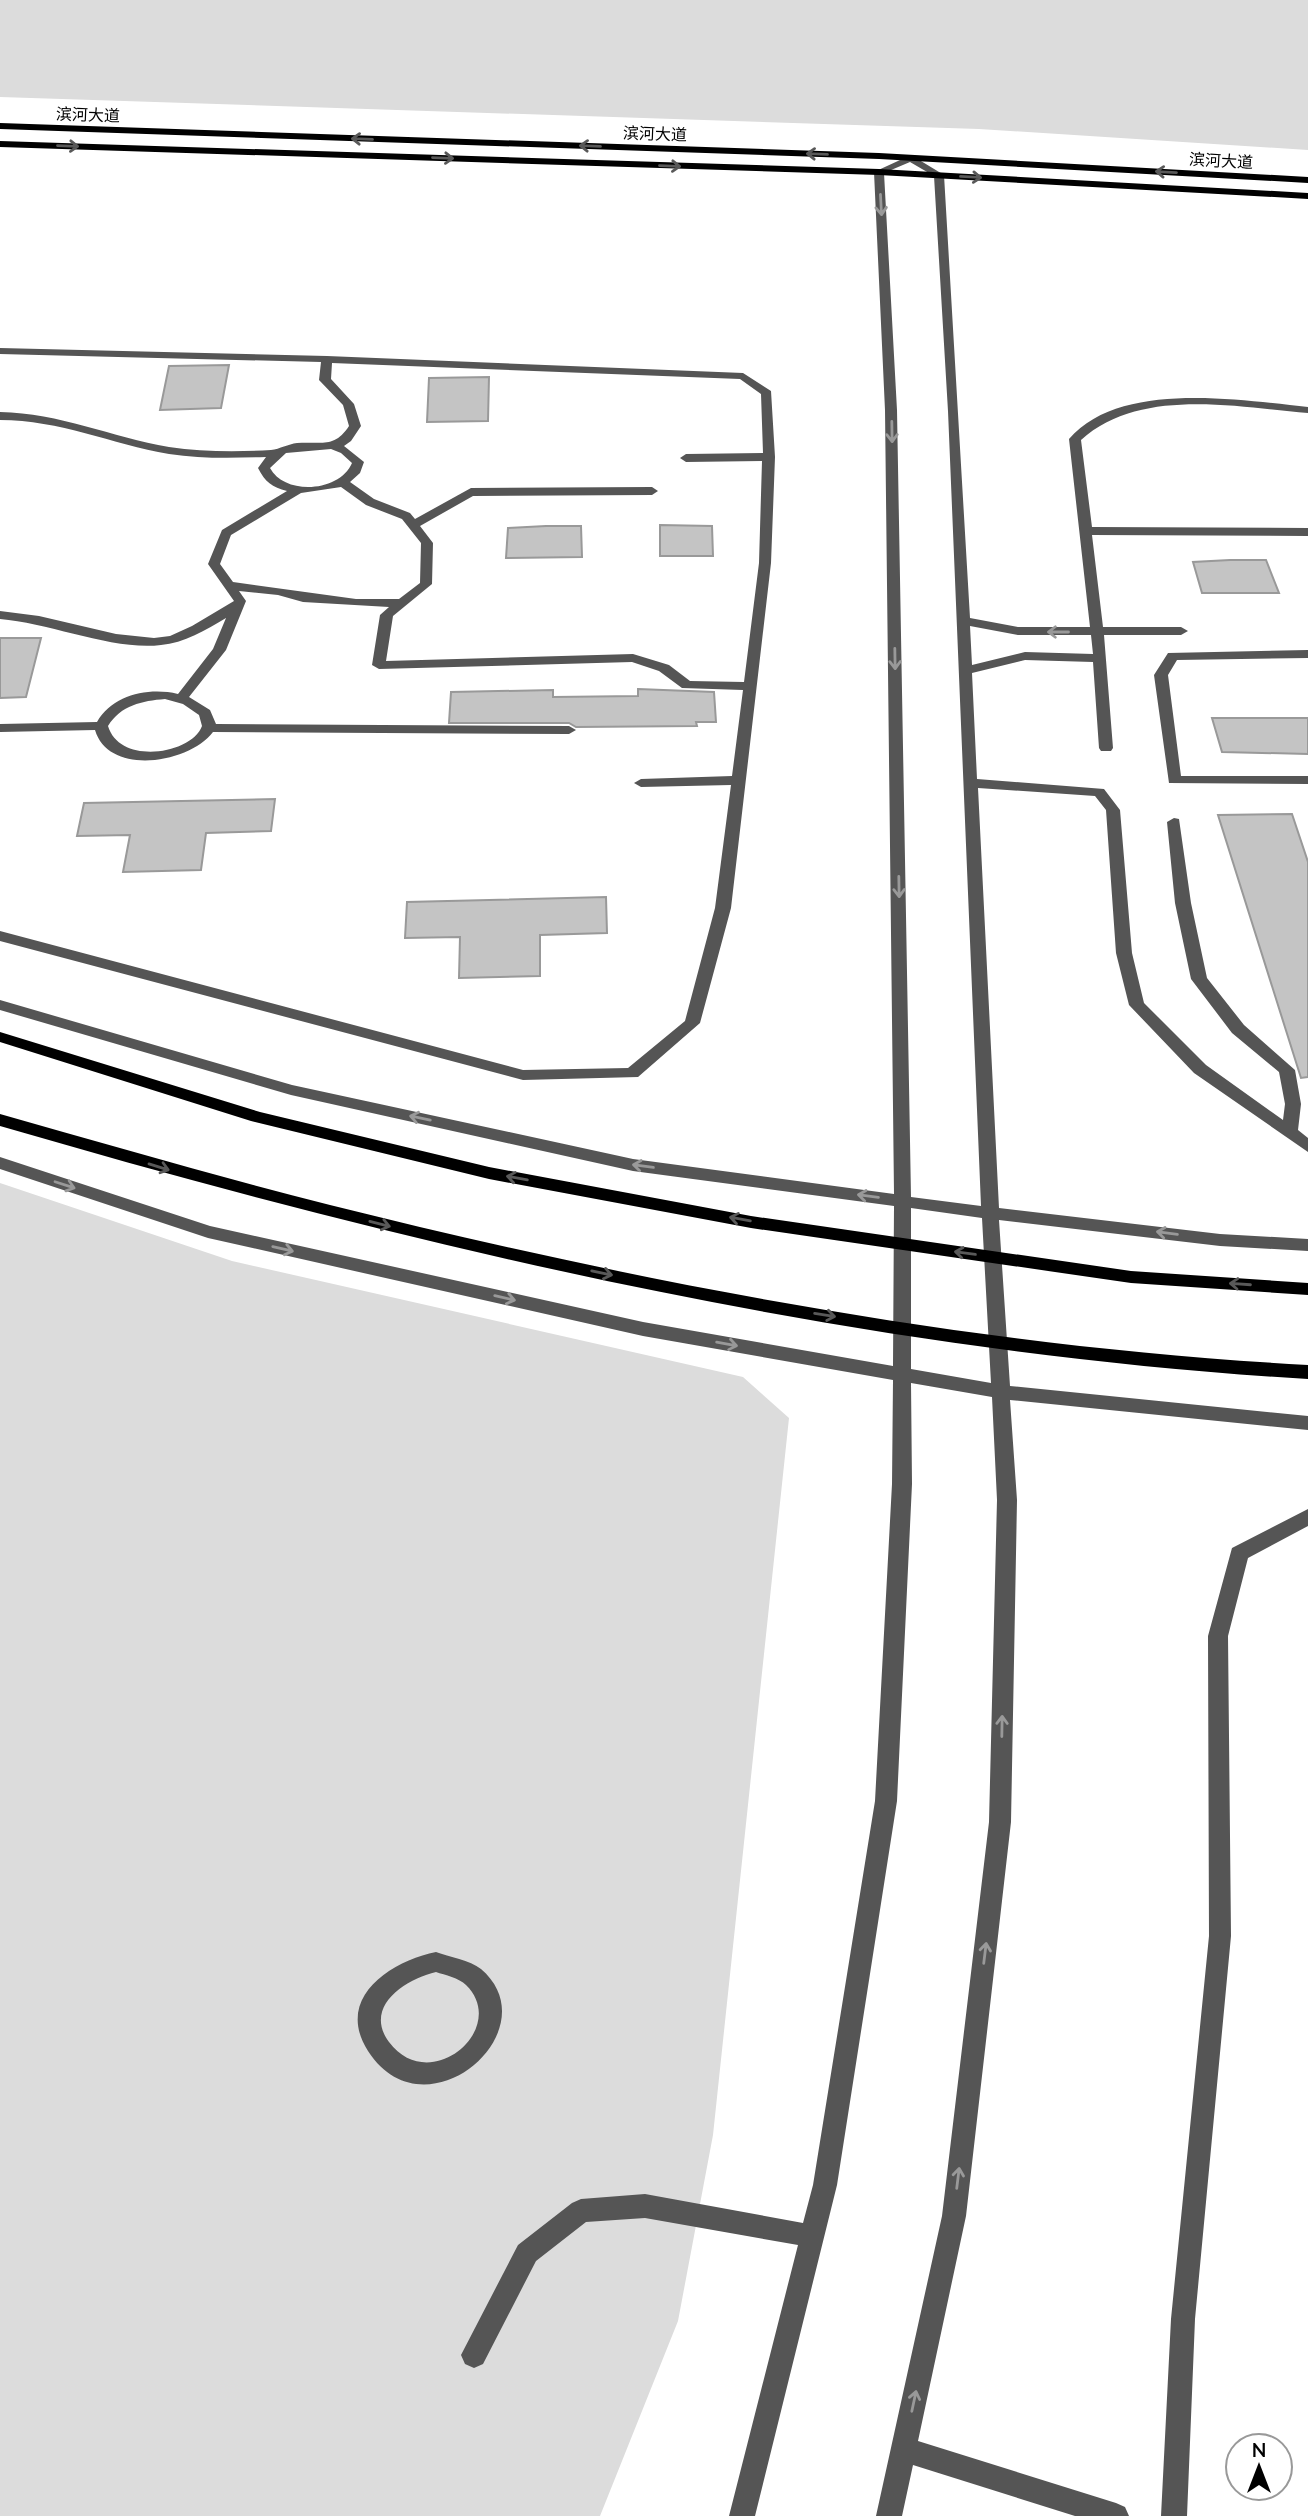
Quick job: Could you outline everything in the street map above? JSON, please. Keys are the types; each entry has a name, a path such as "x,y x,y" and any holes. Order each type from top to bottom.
{"main road":[{"name":"滨河大道","path":"0,126 911,158 1308,180"},
{"name":"滨河大道","path":"0,144 878,172 1308,196"},
{"path":"0,1037 257,1117 489,1173 751,1222 1131,1277 1308,1289"},
{"path":"0,1120 175,1172 469,1246 733,1301 998,1342 1152,1362 1308,1372"}],"street":[{"path":"742,2516 825,2185 886,1801 902,1484 903,1201 891,410 878,172 911,158 939,175 954,411 990,1213 1007,1500 1000,1822 954,2216 889,2516"},
{"path":"0,351 327,359 743,376 767,393 769,457 765,563 723,908 692,1023 632,1073 523,1075 0,936"},
{"path":"327,359 326,380 348,404 355,426 346,440 333,446"},
{"path":"1106,748 1100,658 1075,439 1086,425 1114,412 1157,404 1308,410"},
{"path":"0,416 24,415 87,426 154,447 214,455 277,453 304,445 333,446 345,450 358,462 352,477 343,483 330,488 298,490 272,482 265,475 264,468 277,453"},
{"path":"686,458 769,457"},
{"path":"343,483 370,502 406,516 427,542 426,584 387,615 379,665 633,658 664,668 687,685 751,686"},
{"path":"182,697 219,650 240,601 214,564 226,533 298,490"},
{"path":"413,525 471,492 652,491"},
{"path":"1085,531 1308,532"},
{"path":"231,586 279,591 303,598 330,601 403,603"},
{"path":"0,615 29,616 156,643 194,630 238,607"},
{"path":"964,621 1018,631 1181,631"},
{"path":"1308,654 1173,656 1160,675 1174,780 1308,780"},
{"path":"966,670 1025,656 1100,658"},
{"path":"148,696 182,697 204,709 209,719 201,738 181,749 155,755 136,755 108,745 101,736 100,726 116,707 148,696"},
{"path":"0,728 100,726"},
{"path":"207,728 569,730"},
{"path":"641,783 739,780"},
{"path":"971,783 1100,792 1113,810 1124,953 1137,1005 1200,1069 1308,1146"},
{"path":"1174,822 1183,903 1199,979 1238,1028 1287,1070 1293,1104 1289,1133"},
{"path":"0,1004 291,1090 620,1162 990,1213 1220,1240 1308,1245"},
{"path":"0,1163 208,1232 643,1329 1001,1392 1308,1423"},
{"path":"1174,2516 1183,2319 1220,1936 1218,1636 1239,1553 1308,1517"},
{"path":"436,1962 457,1965 474,1975 486,1990 492,2007 490,2027 482,2045 468,2060 449,2069 428,2073 409,2071 392,2063 380,2050 372,2035 370,2017 375,2000 393,1977 416,1964 436,1962"},
{"path":"474,2355 527,2253 581,2211 645,2206 812,2236"},
{"path":"903,2449 1116,2516"}],"shaded area":[{"path":"0,0 1308,0 1308,150 979,129 0,97"},
{"path":"0,1183 232,1261 743,1377 789,1418 713,2135 678,2321 600,2516 0,2516"}],"building":[{"path":"229,365 221,408 160,410 169,366"},
{"path":"489,377 488,421 427,422 429,378"},
{"path":"660,525 712,526 713,556 660,556"},
{"path":"581,526 582,557 506,558 508,528"},
{"path":"1266,560 1279,593 1202,593 1193,562"},
{"path":"0,638 41,638 26,697 0,698"},
{"path":"638,689 714,692 716,722 696,722 697,726 576,727 569,723 449,723 451,692 553,690 553,697 638,696"},
{"path":"1212,718 1308,718 1308,754 1222,752"},
{"path":"275,799 271,831 206,833 201,870 123,872 130,835 77,836 84,803"},
{"path":"1292,814 1308,862 1308,1077 1301,1078 1218,815"},
{"path":"606,897 607,933 540,935 540,976 459,978 460,937 405,938 407,902"}]}
